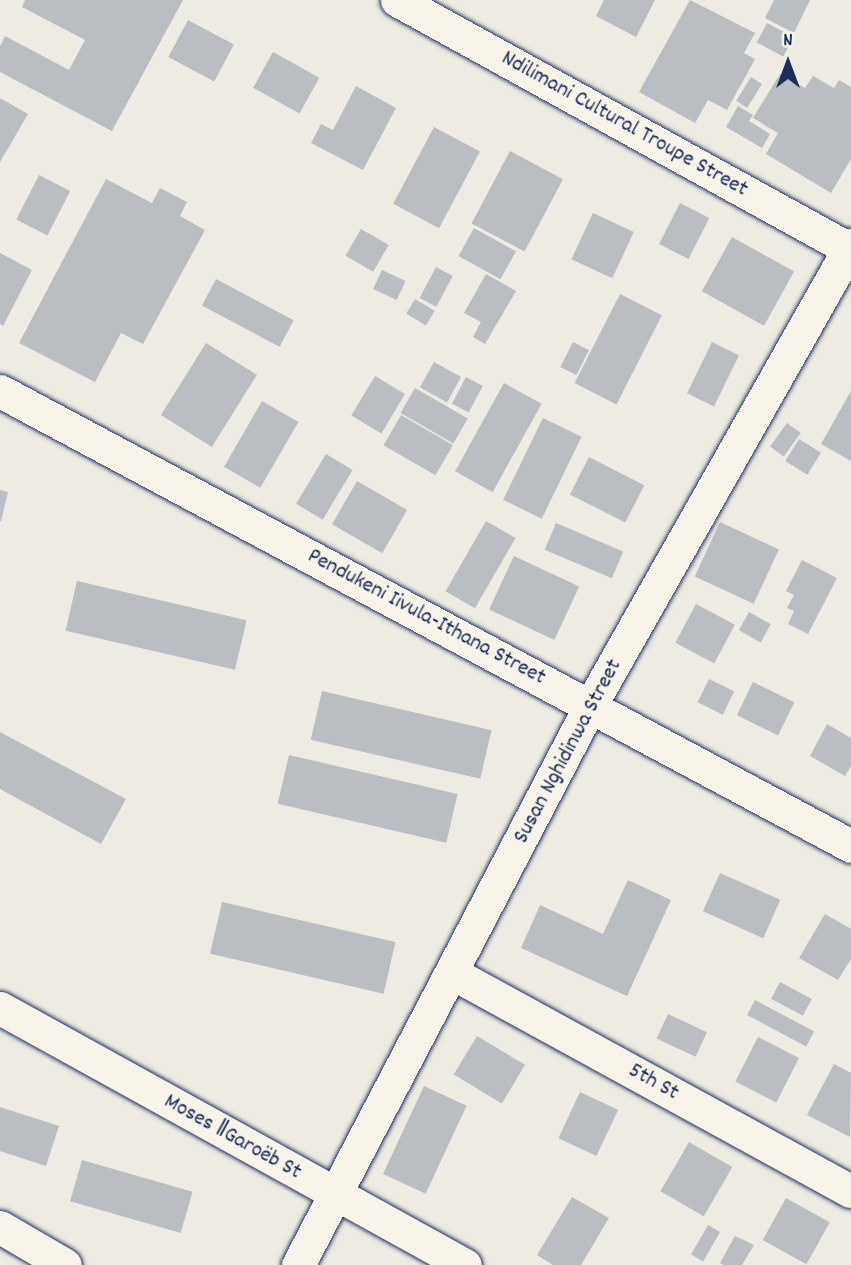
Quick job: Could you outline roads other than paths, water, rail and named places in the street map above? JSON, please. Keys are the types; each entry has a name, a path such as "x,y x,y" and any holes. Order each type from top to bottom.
{"street":[{"name":"Ndilimani Cultural Troupe Street","path":"397,0 850,248"},
{"name":"Susan Nghidinwa Street","path":"298,1265 454,974 590,706 850,248"},
{"name":"Pendukeni Iivula-Ithana Street","path":"0,391 851,846"},
{"name":"5th St","path":"454,974 851,1191"},
{"name":"Moses ǁGaroëb St","path":"0,1008 334,1196 465,1265"},
{"path":"0,1227 65,1265"}]}
